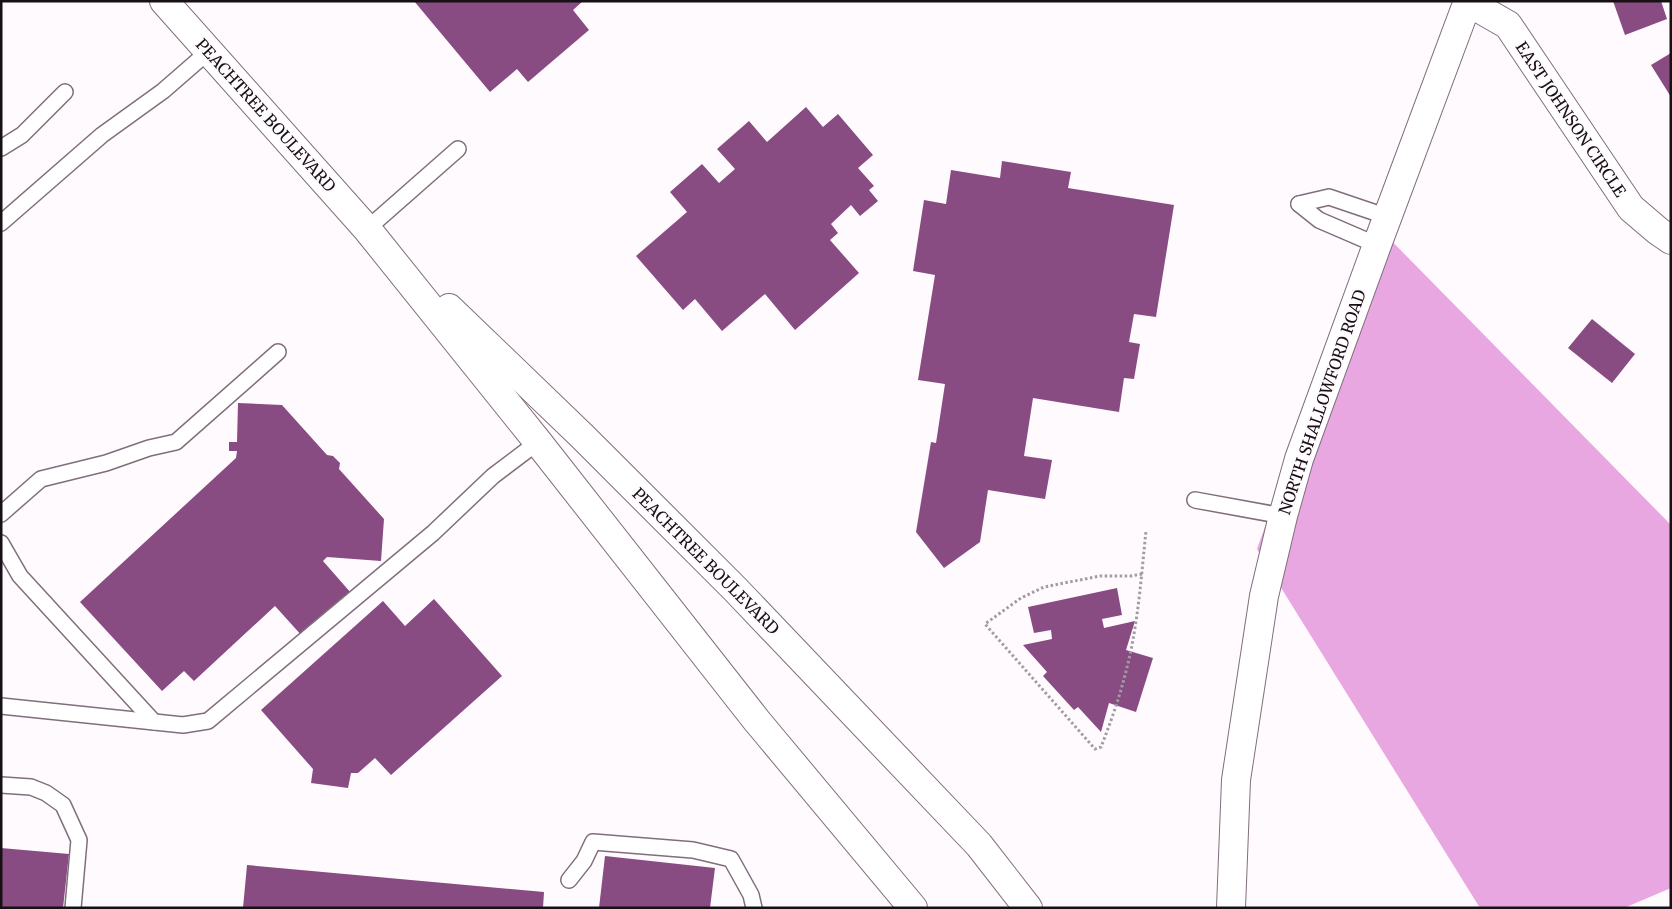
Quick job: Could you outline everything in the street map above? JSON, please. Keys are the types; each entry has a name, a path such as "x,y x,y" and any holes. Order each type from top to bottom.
{"main road":[{"name":"PEACHTREE BOULEVARD","path":"164,1 367,229 538,442 757,721 913,908"},
{"name":"NORTH SHALLOWFORD ROAD","path":"1231,908 1236,780 1264,596 1283,516 1300,459 1377,245 1468,2"},
{"name":"EAST JOHNSON CIRCLE","path":"1468,2 1508,25 1631,208 1671,240"},
{"name":"PEACHTREE BOULEVARD","path":"367,229 582,436 736,590 979,845 1028,908"}],"lane":[{"path":"1,223 102,134 163,91 209,51"},
{"path":"1,148 22,134 65,92"},
{"path":"367,229 458,149"},
{"path":"1377,245 1319,220 1299,204 1328,197 1388,217"},
{"path":"1,514 41,479 106,463 150,448 176,442 278,352"},
{"path":"1,706 183,725 208,722 433,533 493,476 538,442"},
{"path":"1196,500 1283,516"},
{"path":"1,543 20,576 154,722"},
{"path":"1,785 31,787 46,793 63,805 79,840 73,908"},
{"path":"569,880 584,861 593,842 693,850 731,859 751,895 754,908"}],"path":[{"path":"1142,574 1100,576 1044,587 1021,598 985,624 1095,749 1101,747 1125,674 1135,627 1142,574 1146,530"}],"shaded area":[{"path":"1371,220 1671,525 1671,888 1624,908 1480,908 1257,549 1328,352"}],"building":[{"path":"414,1 583,1 573,10 589,30 528,82 517,69 490,92"},
{"path":"1613,1 1661,1 1667,19 1625,35"},
{"path":"1671,53 1671,97 1651,65"},
{"path":"806,107 823,127 838,114 873,155 858,168 874,186 869,190 878,201 860,216 851,205 831,224 838,233 830,240 859,273 795,330 765,294 722,331 695,299 683,310 636,256 687,212 670,192 702,164 719,183 735,169 717,149 749,121 767,142"},
{"path":"1002,161 1071,172 1068,188 1174,205 1156,317 1134,314 1129,342 1140,344 1134,379 1124,378 1119,412 1033,398 1024,456 1052,460 1045,499 988,490 980,542 944,568 916,532 931,442 936,443 945,384 918,380 935,275 913,271 924,200 946,204 951,170 1000,178"},
{"path":"1592,319 1635,354 1612,383 1568,348"},
{"path":"238,403 282,405 327,455 333,456 340,463 339,469 384,519 381,561 327,557 323,561 351,593 303,637 275,606 194,681 184,671 162,691 80,602 236,458 237,451 229,451 229,442 237,442"},
{"path":"1117,588 1122,615 1102,619 1104,628 1135,621 1126,650 1153,658 1136,712 1109,703 1101,732 1078,707 1074,710 1043,676 1047,672 1023,645 1052,639 1051,630 1034,633 1028,607"},
{"path":"434,599 502,676 391,775 375,758 358,773 351,773 348,788 311,783 313,769 261,710 383,601 405,626"},
{"path":"1,848 69,854 63,908 1,908"},
{"path":"605,856 715,868 710,908 599,908"},
{"path":"247,865 544,892 543,908 243,908"}]}
